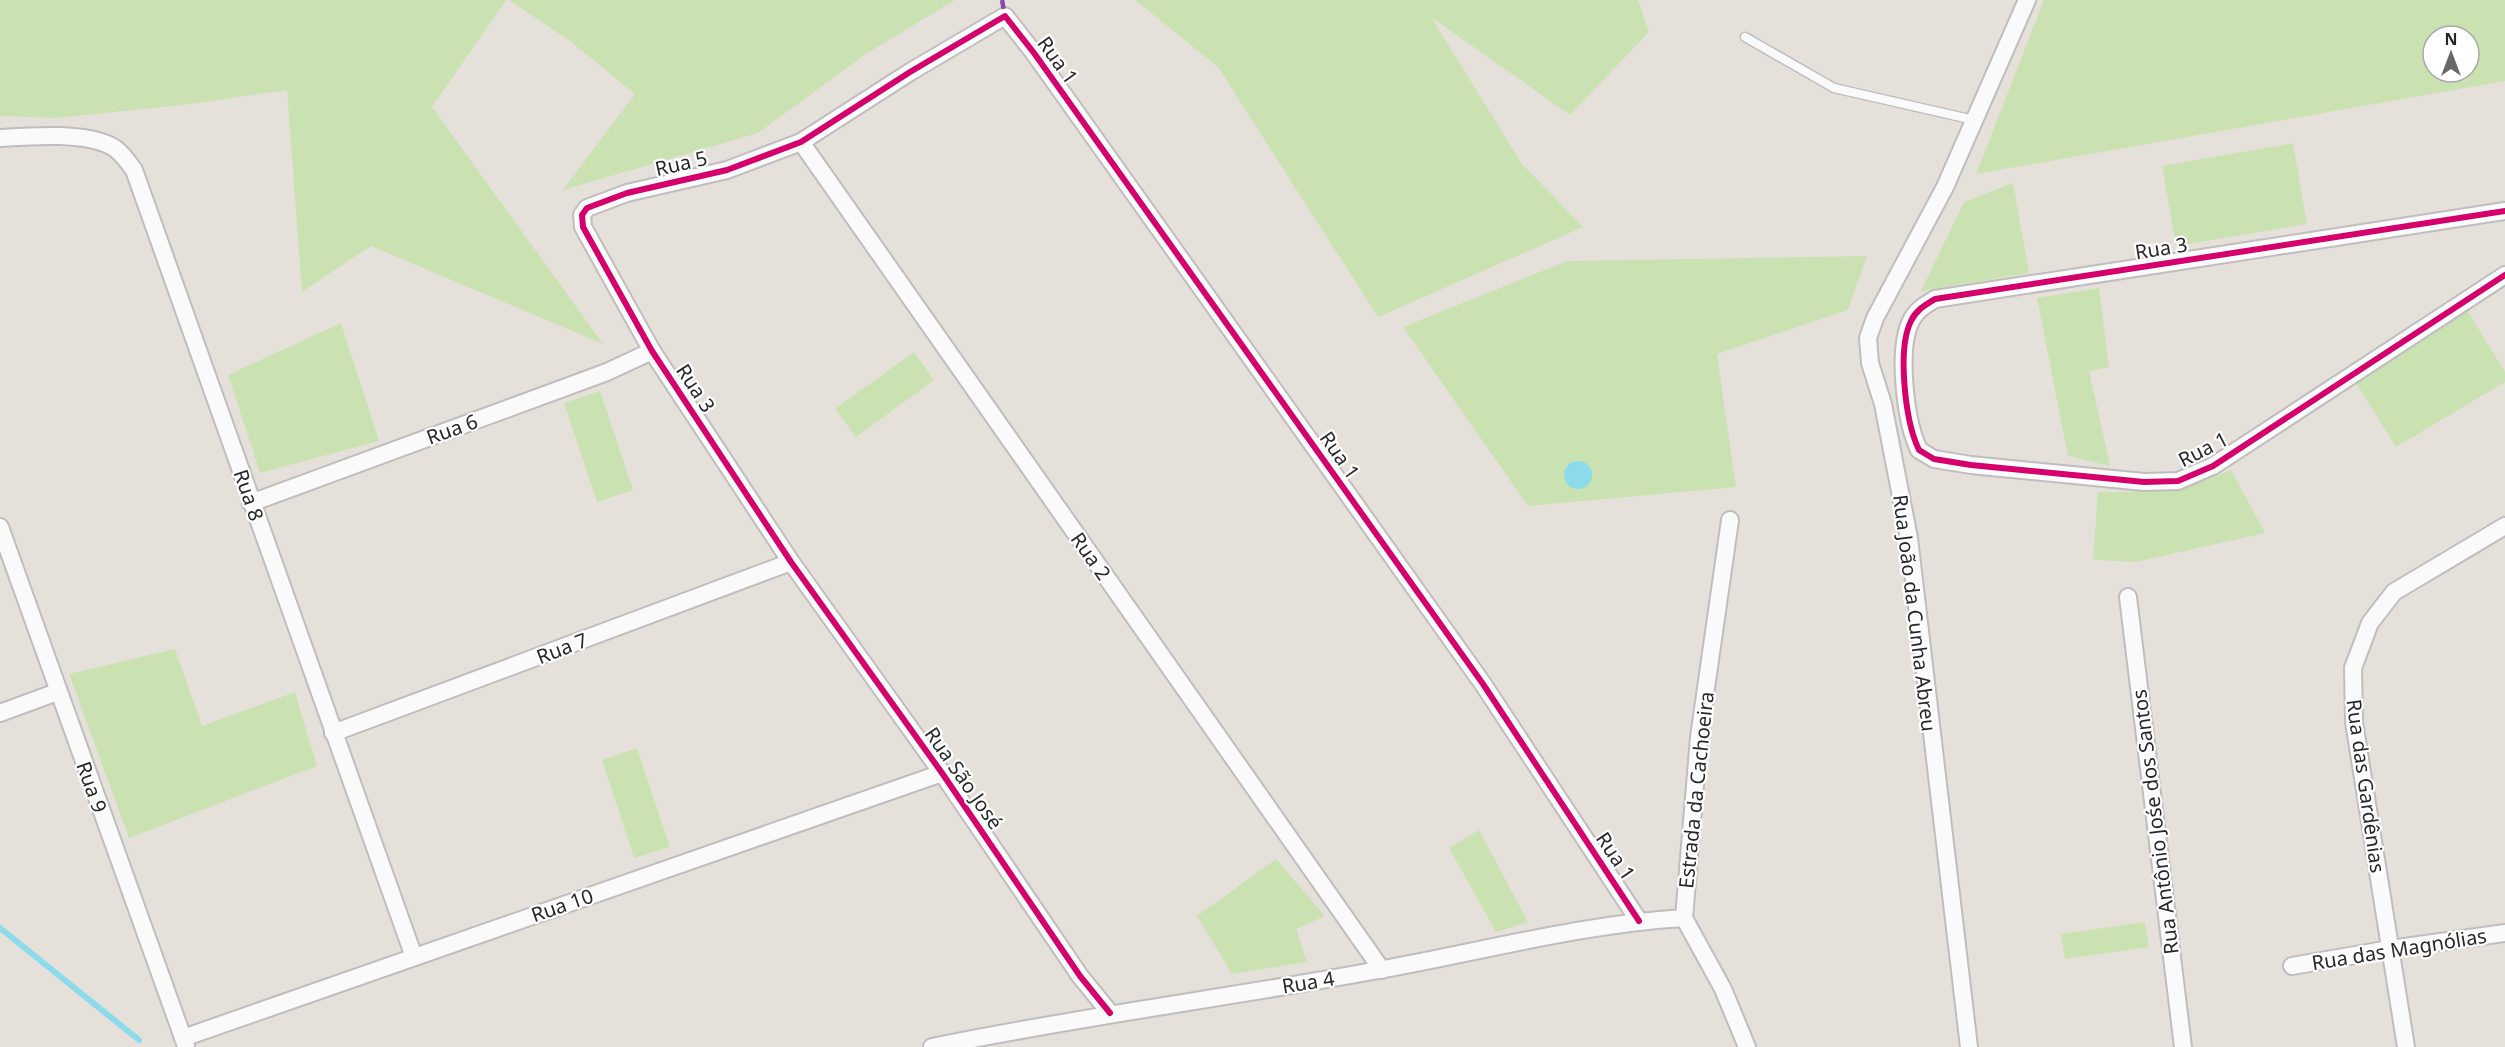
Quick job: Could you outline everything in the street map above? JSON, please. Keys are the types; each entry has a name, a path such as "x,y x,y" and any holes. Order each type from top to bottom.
{"street":[{"name":"Rua João da Cunha Abreu","path":"1969,1047 1910,538 1883,404 1870,363 1868,338 1945,187 2026,0"},
{"name":"Rua 1","path":"801,142 919,66 1005,16 1041,63 1483,684 1639,921"},
{"name":"Rua 8","path":"0,138 77,138 98,141 114,147 134,170 414,957"},
{"name":"Rua 5","path":"583,226 584,211 605,201 627,193 728,170 801,142"},
{"name":"Rua 2","path":"801,142 1382,970"},
{"name":"Rua 3","path":"1905,401 1905,346 1910,321 1919,309 1935,299 2505,211"},
{"name":"Rua 3","path":"583,226 652,351 791,562"},
{"name":"Rua 1","path":"1905,401 1918,450 1934,459 1971,465 2144,482 2178,481 2213,466 2505,275"},
{"name":"Rua 6","path":"251,502 607,372 652,351"},
{"path":"1883,404 1905,401"},
{"name":"Estrada da Cachoeira","path":"1684,918 1699,737 1730,520"},
{"name":"Rua 9","path":"0,526 57,692 184,1042"},
{"name":"Rua das Gardênias","path":"2406,1047 2354,722 2353,668 2370,623 2394,592 2505,526"},
{"name":"Rua 7","path":"333,733 791,562"},
{"name":"Rua São José","path":"791,562 942,773 1080,976 1110,1013"},
{"name":"Rua Antônio Jośe dos Santos","path":"2128,597 2183,1047"},
{"path":"0,713 57,692"},
{"name":"Rua 10","path":"184,1042 414,957 942,773"},
{"name":"Rua 4","path":"932,1047 1110,1013 1382,970 1639,921 1684,918"},
{"path":"1684,918 1723,989 1747,1047"},
{"name":"Rua das Magnólias","path":"2292,966 2505,933"}],"lane":[{"path":"1745,38 1834,88 1974,120"}],"green space":[{"path":"0,0 506,0 432,107 603,344 371,246 302,292 287,90 183,105 56,118 0,116"},
{"path":"509,0 955,0 866,54 758,133 563,190 635,94 571,42"},
{"path":"1135,0 1638,0 1649,32 1570,115 1431,17 1522,164 1583,227 1378,317 1218,67"},
{"path":"2044,0 2505,0 2505,81 1976,174"},
{"path":"2293,143 2307,224 2176,246 2162,166"},
{"path":"2013,183 2029,273 1921,291 1964,202"},
{"path":"1867,256 1848,310 1717,354 1736,487 1528,506 1403,327 1567,261"},
{"path":"2099,288 2109,367 2089,371 2110,466 2068,456 2037,298"},
{"path":"2467,310 2505,372 2505,382 2396,447 2353,378"},
{"path":"341,323 379,441 260,473 228,375"},
{"path":"914,352 934,380 856,437 835,409"},
{"path":"600,391 633,490 597,502 564,403"},
{"path":"2231,470 2265,533 2136,562 2093,560 2098,492 2179,491"},
{"path":"175,649 202,726 295,692 317,766 129,838 69,674"},
{"path":"637,748 670,847 634,858 602,760"},
{"path":"1479,830 1528,922 1496,932 1449,848"},
{"path":"1276,859 1325,916 1296,929 1307,962 1232,974 1197,916"},
{"path":"2145,922 2149,947 2065,959 2061,934"}],"water":[{"path":"1578,461 1588,465 1592,475 1588,485 1578,489 1568,485 1564,475 1568,465"}],"waterway":[{"path":"0,928 139,1040"}],"marked path":[{"path":"1002,0 1005,16"}],"cycle path":[{"path":"1110,1013 1080,976 942,773 791,562 652,351 583,227 582,215 587,208 627,193 727,170 801,142 910,72 1005,16 1034,53 1483,684 1639,921"},
{"path":"2505,211 1935,299 1915,314 1907,333 1904,349 1904,385 1910,422 1919,450 1934,459 1971,465 2144,482 2178,481 2213,466 2505,275"}]}
